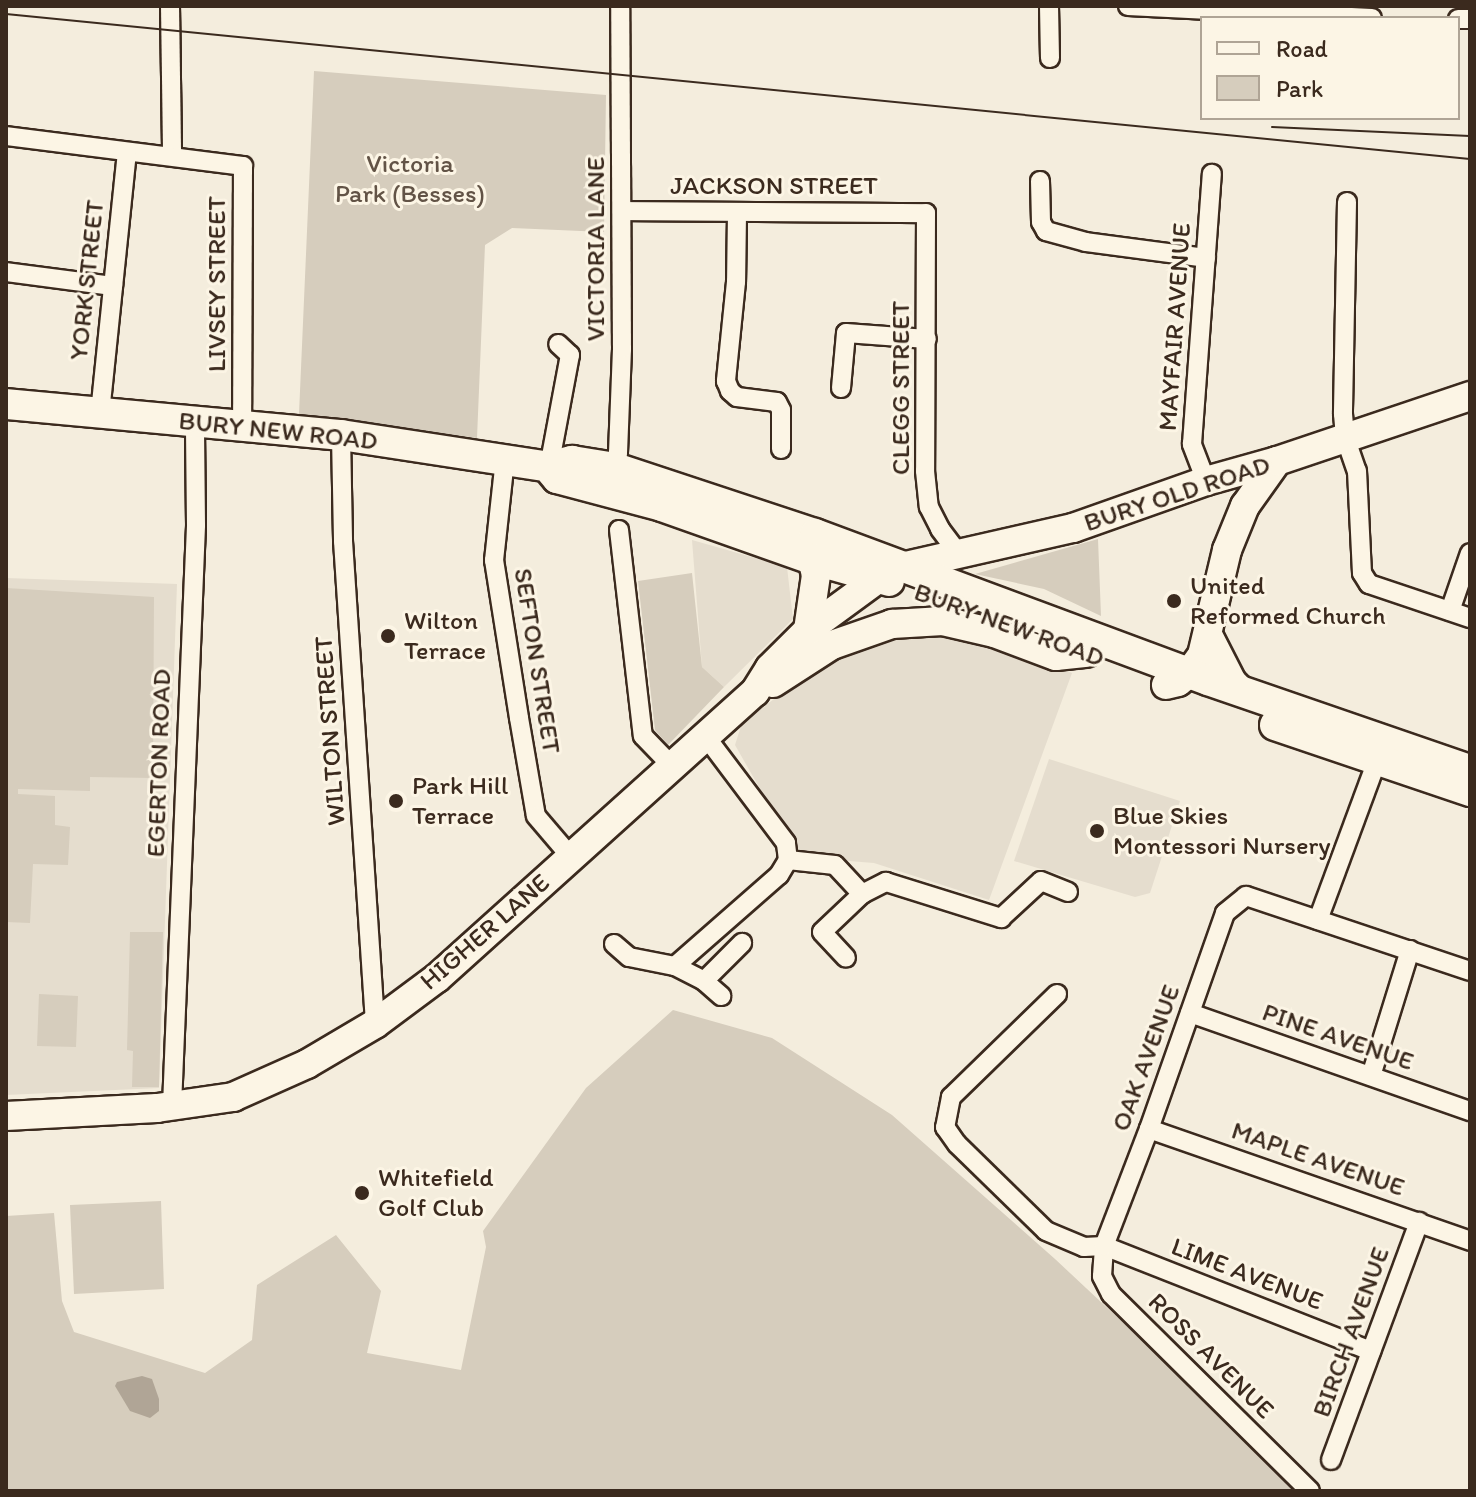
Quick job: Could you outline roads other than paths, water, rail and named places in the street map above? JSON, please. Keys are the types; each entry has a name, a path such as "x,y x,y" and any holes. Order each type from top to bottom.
{"highway":[{"name":"BURY NEW ROAD","path":"6,404 341,435 549,467 572,461 812,559 890,572 1178,679 1381,750 1470,770"},
{"name":"BURY NEW ROAD","path":"612,479 815,534 890,572 1087,653 1178,679 1242,692 1470,791"}],"main road":[{"name":"BURY OLD ROAD","path":"890,572 1073,528 1206,481 1277,461 1470,396"},
{"path":"1178,679 1209,637 1227,550 1245,506 1277,461"},
{"path":"1206,481 1245,506"},
{"path":"808,630 816,575 812,559"},
{"name":"HIGHER LANE","path":"6,1116 172,1106 233,1097 307,1064 375,1024 437,978 704,734 755,692 770,668 808,630 890,572"},
{"path":"755,692 832,645 892,624 943,621 994,633 1056,656 1087,653"},
{"path":"1209,637 1232,682 1242,692"}],"street":[{"path":"170,6 172,156"},
{"name":"VICTORIA LANE","path":"612,479 622,349 620,6"},
{"path":"1049,6 1050,58"},
{"path":"1128,6 1296,16"},
{"name":"LIVSEY STREET","path":"6,136 243,166 242,426"},
{"name":"YORK STREET","path":"100,413 127,152"},
{"name":"MAYFAIR AVENUE","path":"1206,481 1192,444 1212,174"},
{"path":"1040,181 1041,222 1046,231 1086,242 1206,258"},
{"path":"1347,202 1345,437 1357,471 1362,573 1369,584 1470,618"},
{"name":"JACKSON STREET","path":"623,211 926,213"},
{"name":"CLEGG STREET","path":"926,213 925,471 929,507 940,529 959,554"},
{"path":"737,214 736,282 726,381 737,397 777,402 781,410 781,449"},
{"path":"6,272 113,286"},
{"path":"841,388 846,333 927,339"},
{"path":"549,467 570,355 558,344"},
{"name":"EGERTON ROAD","path":"172,1106 196,525 195,422"},
{"name":"WILTON STREET","path":"341,435 343,541 375,1024"},
{"name":"SEFTON STREET","path":"505,459 494,560 522,732 536,816 571,857"},
{"path":"619,530 629,550 643,736 671,765"},
{"path":"1450,611 1470,553"},
{"path":"675,966 779,875 788,860 786,843 704,734"},
{"path":"1381,750 1318,920 1470,971"},
{"path":"788,860 835,865 862,894"},
{"path":"846,958 822,932 862,894 886,882 1001,918 1041,881 1068,892"},
{"name":"OAK AVENUE","path":"1104,1246 1225,913 1246,896 1318,920"},
{"path":"704,981 742,943"},
{"path":"614,944 629,957 675,966 704,981 721,996"},
{"path":"1371,1076 1410,950"},
{"name":"LIME AVENUE","path":"1057,994 951,1097 945,1127 957,1144 1046,1231 1084,1247 1104,1246 1371,1351"},
{"name":"PINE AVENUE","path":"1190,1013 1470,1111"},
{"name":"MAPLE AVENUE","path":"1149,1129 1470,1241"},
{"name":"BIRCH AVENUE","path":"1331,1460 1419,1222"},
{"name":"ROSS AVENUE","path":"1104,1246 1102,1276 1111,1294 1310,1491"}],"tram line":[{"path":"6,14 1470,159"},
{"path":"1272,127 1470,136"}],"place":[{"name":"United Reformed Church","path":"1174,601"},
{"name":"Wilton Terrace","path":"388,636"},
{"name":"Park Hill Terrace","path":"396,801"},
{"name":"Blue Skies Montessori Nursery","path":"1097,831"},
{"name":"Whitefield Golf Club","path":"362,1193"}],"park label":[{"name":"Victoria Park (Besses)","path":"410,179"}]}
